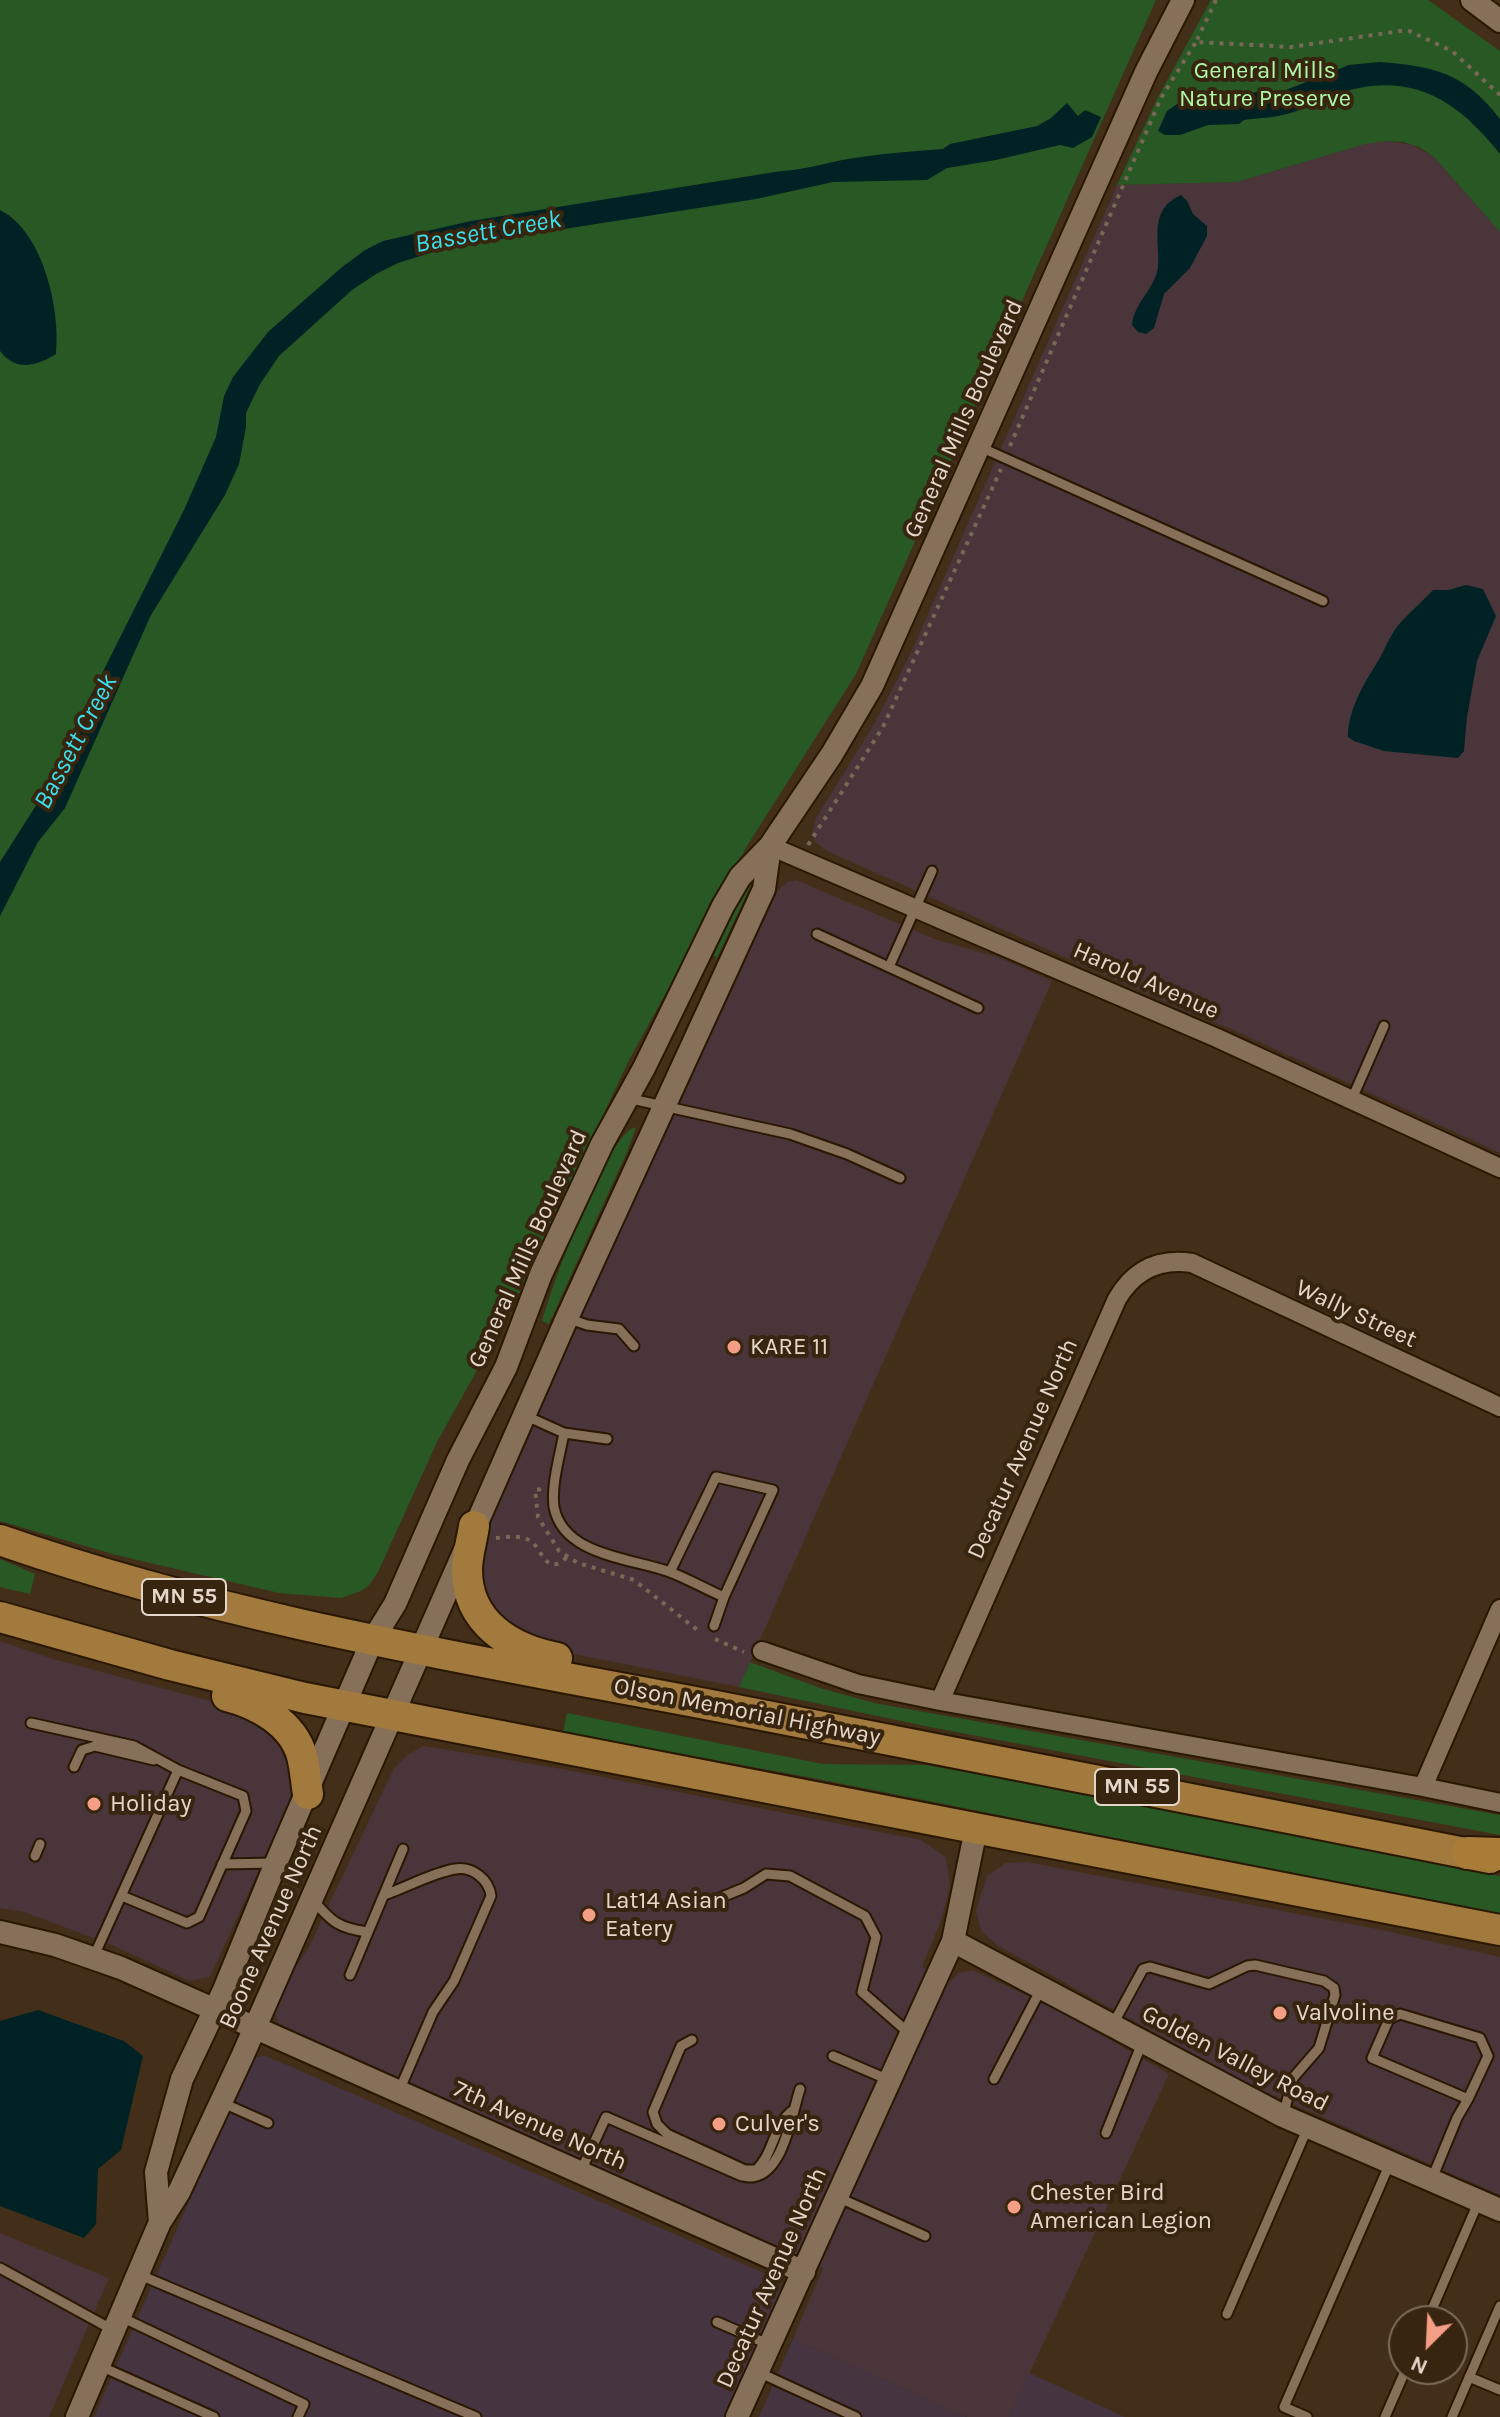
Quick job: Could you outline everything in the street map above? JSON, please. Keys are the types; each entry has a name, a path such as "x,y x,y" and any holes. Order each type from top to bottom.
{"highway":[{"path":"484,1532 467,1569 469,1590 484,1621 504,1640 536,1654 689,1682 774,1717"},
{"name":"Olson Memorial Highway","path":"0,1540 144,1587 372,1641 1468,1853"},
{"path":"6,1618 170,1665 346,1706 1500,1930"},
{"path":"6,1618 69,1655 260,1707 293,1738 302,1754 308,1794"},
{"path":"1468,1853 1500,1857"}],"street":[{"name":"General Mills Boulevard","path":"372,1641 395,1604 458,1460 506,1367 541,1274 602,1144 723,906 740,877 770,846 832,754 872,686 1146,72 1183,0"},
{"path":"1472,0 1500,21"},
{"name":"General Mills Boulevard","path":"421,1649 484,1532 524,1415 764,889 770,846"},
{"name":"Harold Avenue","path":"770,846 915,910 1022,952 1500,1168"},
{"name":"Decatur Avenue North","path":"940,1701 1117,1299 1134,1277 1153,1265 1163,1262 1192,1263"},
{"name":"Wally Street","path":"1192,1263 1500,1407"},
{"path":"1423,1787 1500,1609"},
{"name":"Boone Avenue North","path":"160,2222 156,2172 182,2079 215,2010 372,1641"},
{"name":"Boone Avenue North","path":"77,2417 160,2222 179,2192 421,1649"},
{"path":"762,1651 858,1684 940,1701 1500,1803"},
{"name":"Decatur Avenue North","path":"737,2417 953,1941 976,1829"},
{"path":"0,1932 94,1958 254,2027"},
{"name":"Golden Valley Road","path":"953,1941 1283,2116 1490,2205"},
{"name":"7th Avenue North","path":"254,2027 804,2272"}],"lane":[{"path":"980,447 1323,601"},
{"path":"889,967 932,871"},
{"path":"817,934 978,1008"},
{"path":"1352,1099 1384,1026"},
{"path":"627,1098 790,1134 847,1154 900,1178"},
{"path":"567,1318 587,1325 619,1329 634,1346"},
{"path":"524,1415 564,1433 607,1439"},
{"path":"564,1433 554,1499 558,1520 564,1531 592,1549 670,1572 724,1597"},
{"path":"670,1572 716,1477 773,1490 714,1626"},
{"path":"31,1723 134,1746 178,1770 243,1796 247,1803 199,1917 194,1921 187,1923 122,1896"},
{"path":"74,1767 82,1750 95,1746 161,1761"},
{"path":"94,1958 178,1770"},
{"path":"35,1856 40,1844"},
{"path":"350,1975 403,1849"},
{"path":"222,1864 276,1863"},
{"path":"384,1895 458,1868 478,1874 490,1886 491,1896 454,1981 433,2012 399,2091"},
{"path":"717,1899 744,1888 766,1874 790,1876 865,1916 876,1937 862,1992 910,2034"},
{"path":"311,1899 333,1923 345,1929 368,1932"},
{"path":"1112,2026 1143,1969 1150,1967 1209,1984 1255,1965 1324,1981 1334,1988 1335,1995 1319,2048 1293,2078 1283,2116"},
{"path":"994,2079 1043,1987"},
{"path":"1431,2181 1457,2118 1468,2099 1488,2056 1480,2038 1400,2014 1389,2019 1372,2058 1468,2099"},
{"path":"692,2040 681,2046 653,2112 657,2124 667,2134 745,2170 756,2170 765,2162 784,2118 792,2111"},
{"path":"1106,2133 1142,2043"},
{"path":"833,2056 890,2081"},
{"path":"580,2173 606,2117 753,2179 771,2170 792,2122 792,2111 800,2089"},
{"path":"220,2101 268,2123"},
{"path":"1227,2314 1308,2127"},
{"path":"1307,2417 1284,2407 1390,2163"},
{"path":"837,2197 925,2236"},
{"path":"1436,2305 1490,2205"},
{"path":"0,2268 118,2324 304,2404 298,2417"},
{"path":"140,2275 476,2417"},
{"path":"1452,2417 1500,2306"},
{"path":"717,2322 770,2345"},
{"path":"100,2366 214,2417"},
{"path":"758,2372 856,2417"},
{"path":"1469,2377 1500,2390"},
{"path":"1385,2417 1399,2385"}],"path":[{"path":"1216,0 1196,42 1291,47 1407,30 1452,51 1500,95"},
{"path":"556,1486 535,1490 536,1507 549,1538 567,1557 593,1569 634,1580 702,1633"},
{"path":"484,1532 526,1538 552,1564 562,1562 567,1557"},
{"path":"713,1638 753,1655 762,1651"}],"shaded area":[{"path":"1387,141 1412,145 1434,157 1500,232 1500,1153 1227,1027 827,851 815,842 812,834 816,818 873,726 911,653 1117,185 1237,182 1364,144"},
{"path":"796,880 937,940 998,957 1052,981 739,1687 544,1648 520,1638 485,1600 479,1567 485,1536 685,1083 777,891 787,882"},
{"path":"0,1641 53,1659 240,1709 290,1749 294,1776 289,1804 210,1977 190,1981 112,1945 24,1912 0,1908"},
{"path":"424,1746 562,1769 921,1840 946,1857 950,1887 941,1920 922,1967 951,1981 959,1973 972,1970 1062,2012 1169,2074 1009,2417 967,2417 793,2339 823,2268 279,2024 274,2012 277,1995 309,1947 394,1768 409,1754"},
{"path":"1027,1862 1382,1930 1500,1957 1500,2195 1248,2084 997,1945 981,1931 976,1911 987,1876 1006,1863"},
{"path":"266,2056 775,2278 780,2285 780,2295 726,2417 94,2417 248,2068 256,2057"},
{"path":"0,2233 109,2278 49,2417 0,2417"},
{"path":"793,2339 967,2417 759,2417"},
{"path":"1029,2373 1125,2417 1009,2417"}],"green space":[{"path":"0,0 1156,0 856,674 747,846 629,1060 516,1300 437,1442 378,1572 361,1591 341,1598 279,1593 116,1555 0,1521"},
{"name":"General Mills Nature Preserve","path":"1211,0 1428,0 1500,51 1500,232 1434,157 1419,147 1403,142 1365,144 1237,182 1117,185 1157,99"},
{"path":"749,883 751,885 717,958 713,955 719,930"},
{"path":"636,1127 549,1324 542,1321 595,1182 623,1136"},
{"path":"0,1559 35,1574 30,1594 0,1587"},
{"path":"750,1662 820,1688 874,1703 1500,1815 1500,1835 930,1727 739,1687"},
{"path":"567,1713 823,1764 926,1765 1123,1800 1500,1876 1500,1915 813,1778 563,1732"}],"water":[{"path":"1379,62 1432,70 1474,91 1500,119 1500,154 1483,134 1447,103 1407,87 1384,85 1333,95 1293,112 1244,120 1239,124 1208,125 1180,135 1165,135 1158,131 1167,111 1177,104 1194,109 1256,92 1286,90 1349,65"},
{"name":"Bassett Creek","path":"1067,103 1078,116 1085,110 1101,117 1092,137 1073,148 1060,145 947,168 927,180 833,182 756,199 449,247 398,263 352,290 279,356 260,384 246,413 239,464 225,495 151,615 65,808 38,842 0,916 0,862 35,807 184,510 216,437 224,396 233,377 268,332 341,268 383,241 471,221 801,169 851,158 943,149 950,144 1037,126"},
{"path":"1181,195 1193,214 1207,226 1207,236 1190,268 1164,294 1154,328 1146,334 1138,332 1132,325 1134,317 1158,268 1160,218 1170,201"},
{"path":"0,210 15,220 28,235 46,273 52,295 56,354 34,364 13,362 0,351"},
{"path":"1466,585 1483,589 1496,616 1477,661 1464,751 1458,758 1384,751 1348,737 1350,718 1365,682 1397,627 1433,590"},
{"path":"38,2010 124,2041 143,2056 121,2150 98,2169 96,2224 84,2238 0,2206 0,2021"}],"place":[{"name":"KARE 11","path":"734,1347"},
{"name":"Holiday","path":"94,1804"},
{"name":"Lat14 Asian Eatery","path":"589,1915"},
{"name":"Valvoline","path":"1280,2013"},
{"name":"Culver's","path":"719,2124"},
{"name":"Chester Bird American Legion","path":"1014,2207"}]}
